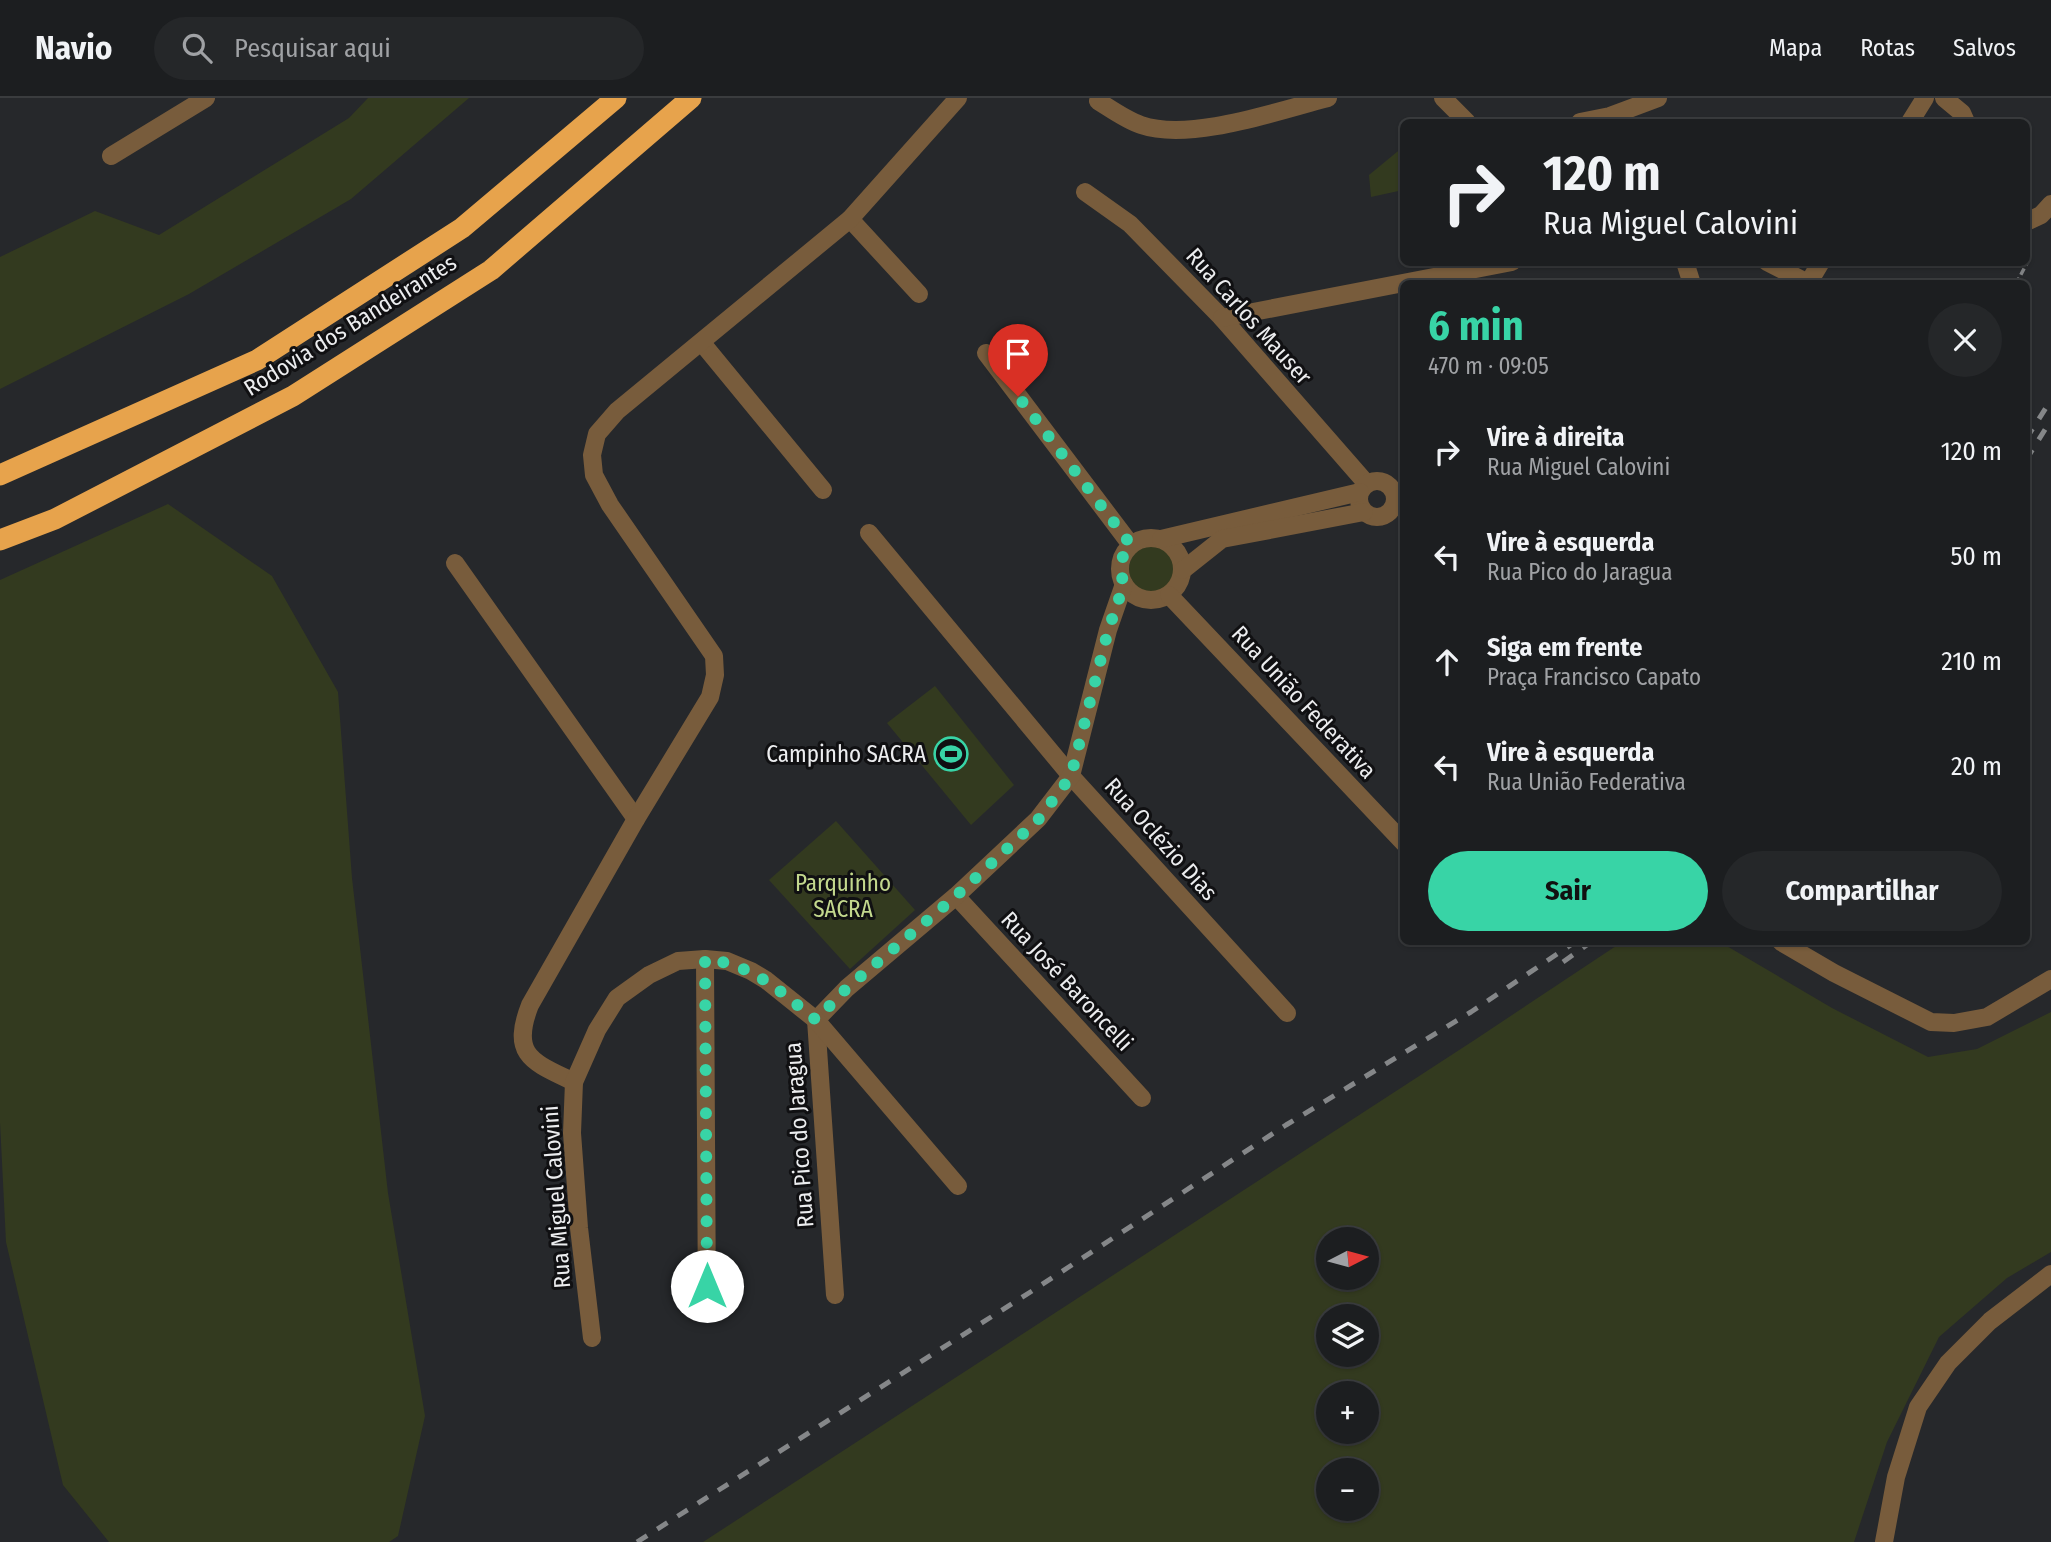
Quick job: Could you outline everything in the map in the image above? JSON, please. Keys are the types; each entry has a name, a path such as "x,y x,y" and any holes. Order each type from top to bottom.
{"highway":[{"name":"Rodovia dos Bandeirantes","path":"0,475 257,360 462,228 616,98"},
{"name":"Rodovia dos Bandeirantes","path":"0,540 55,519 293,396 491,270 691,98"}],"street":[{"path":"111,156 206,98"},
{"path":"574,1082 535,1063 524,1048 523,1024 530,1005 636,818 710,697 715,675 714,656 610,505 594,475 592,455 597,434 617,411 850,219 958,98"},
{"path":"1098,101 1139,125 1164,131 1200,130 1328,98"},
{"path":"1443,98 1464,119"},
{"path":"1595,119 1658,98"},
{"path":"1912,119 1925,98"},
{"path":"1944,98 1962,113 1965,119"},
{"name":"Rua Carlos Mauser","path":"1084,192 1130,224 1222,318 1363,488"},
{"path":"2030,220 2041,215 2051,204"},
{"path":"850,219 919,294"},
{"path":"1419,280 1491,266"},
{"path":"1775,266 1803,280"},
{"path":"1222,318 1400,284"},
{"path":"702,343 823,490"},
{"path":"986,353 1131,545"},
{"path":"1363,488 1360,506 1364,512 1374,517 1386,515 1398,505 1385,484 1375,481 1363,488 1161,539 1150,537 1131,545 1124,553 1121,574 1124,584 1131,592 1149,600 1168,595 1176,588 1183,570 1223,538 1364,512"},
{"name":"Rua Oclézio Dias","path":"869,533 1071,776 1287,1013"},
{"path":"1161,539 1177,551 1183,570"},
{"path":"455,563 636,818"},
{"name":"Rua Pico do Jaragua","path":"835,1294 816,1020 847,988 956,896 1038,820 1071,776 1108,631 1124,584"},
{"name":"Rua União Federativa","path":"1168,595 1400,839"},
{"name":"Rua José Baroncelli","path":"956,896 1142,1098"},
{"path":"1786,945 1931,1023 1954,1023 1987,1017 2051,979"},
{"path":"705,959 707,1313"},
{"name":"Rua Miguel Calovini","path":"592,1338 579,1228 572,1133 574,1082 597,1030 617,998 649,975 678,961 727,961 751,971 816,1020 958,1186"},
{"path":"1884,1542 1896,1477 1918,1407 1948,1363 1990,1321 2051,1273"}],"green space":[{"path":"368,98 469,98 351,199 189,294 0,389 0,257 95,211 159,235 349,118"},
{"path":"1400,149 1400,191 1371,197 1369,175"},
{"path":"168,504 272,576 338,692 352,878 388,1193 425,1416 398,1536 389,1542 109,1542 63,1485 6,1242 0,1122 0,580"},
{"path":"1153,545 1170,552 1177,569 1170,586 1153,593 1136,586 1129,569 1136,552"},
{"name":"Campinho SACRA","path":"935,686 1014,785 971,825 887,723"},
{"name":"Parquinho SACRA","path":"836,821 915,910 850,969 769,880"},
{"path":"1617,945 1725,945 1832,1008 1928,1057 1977,1049 2051,1012 2051,1252 2007,1278 1939,1337 1887,1442 1854,1542 703,1542"}],"railway":[{"path":"2030,433 2051,400"},
{"path":"2030,454 2051,420"},
{"path":"637,1542 1032,1291 1286,1125 1471,1012 1571,945"},
{"path":"1563,962 1587,945"}],"place":[{"name":"Campinho SACRA","path":"951,754"}],"route":[{"path":"707,1286 705,959 727,961 751,971 816,1020 847,988 956,896 1038,820 1071,776 1108,631 1124,584 1121,563 1124,553 1131,545 1018,396"}]}
